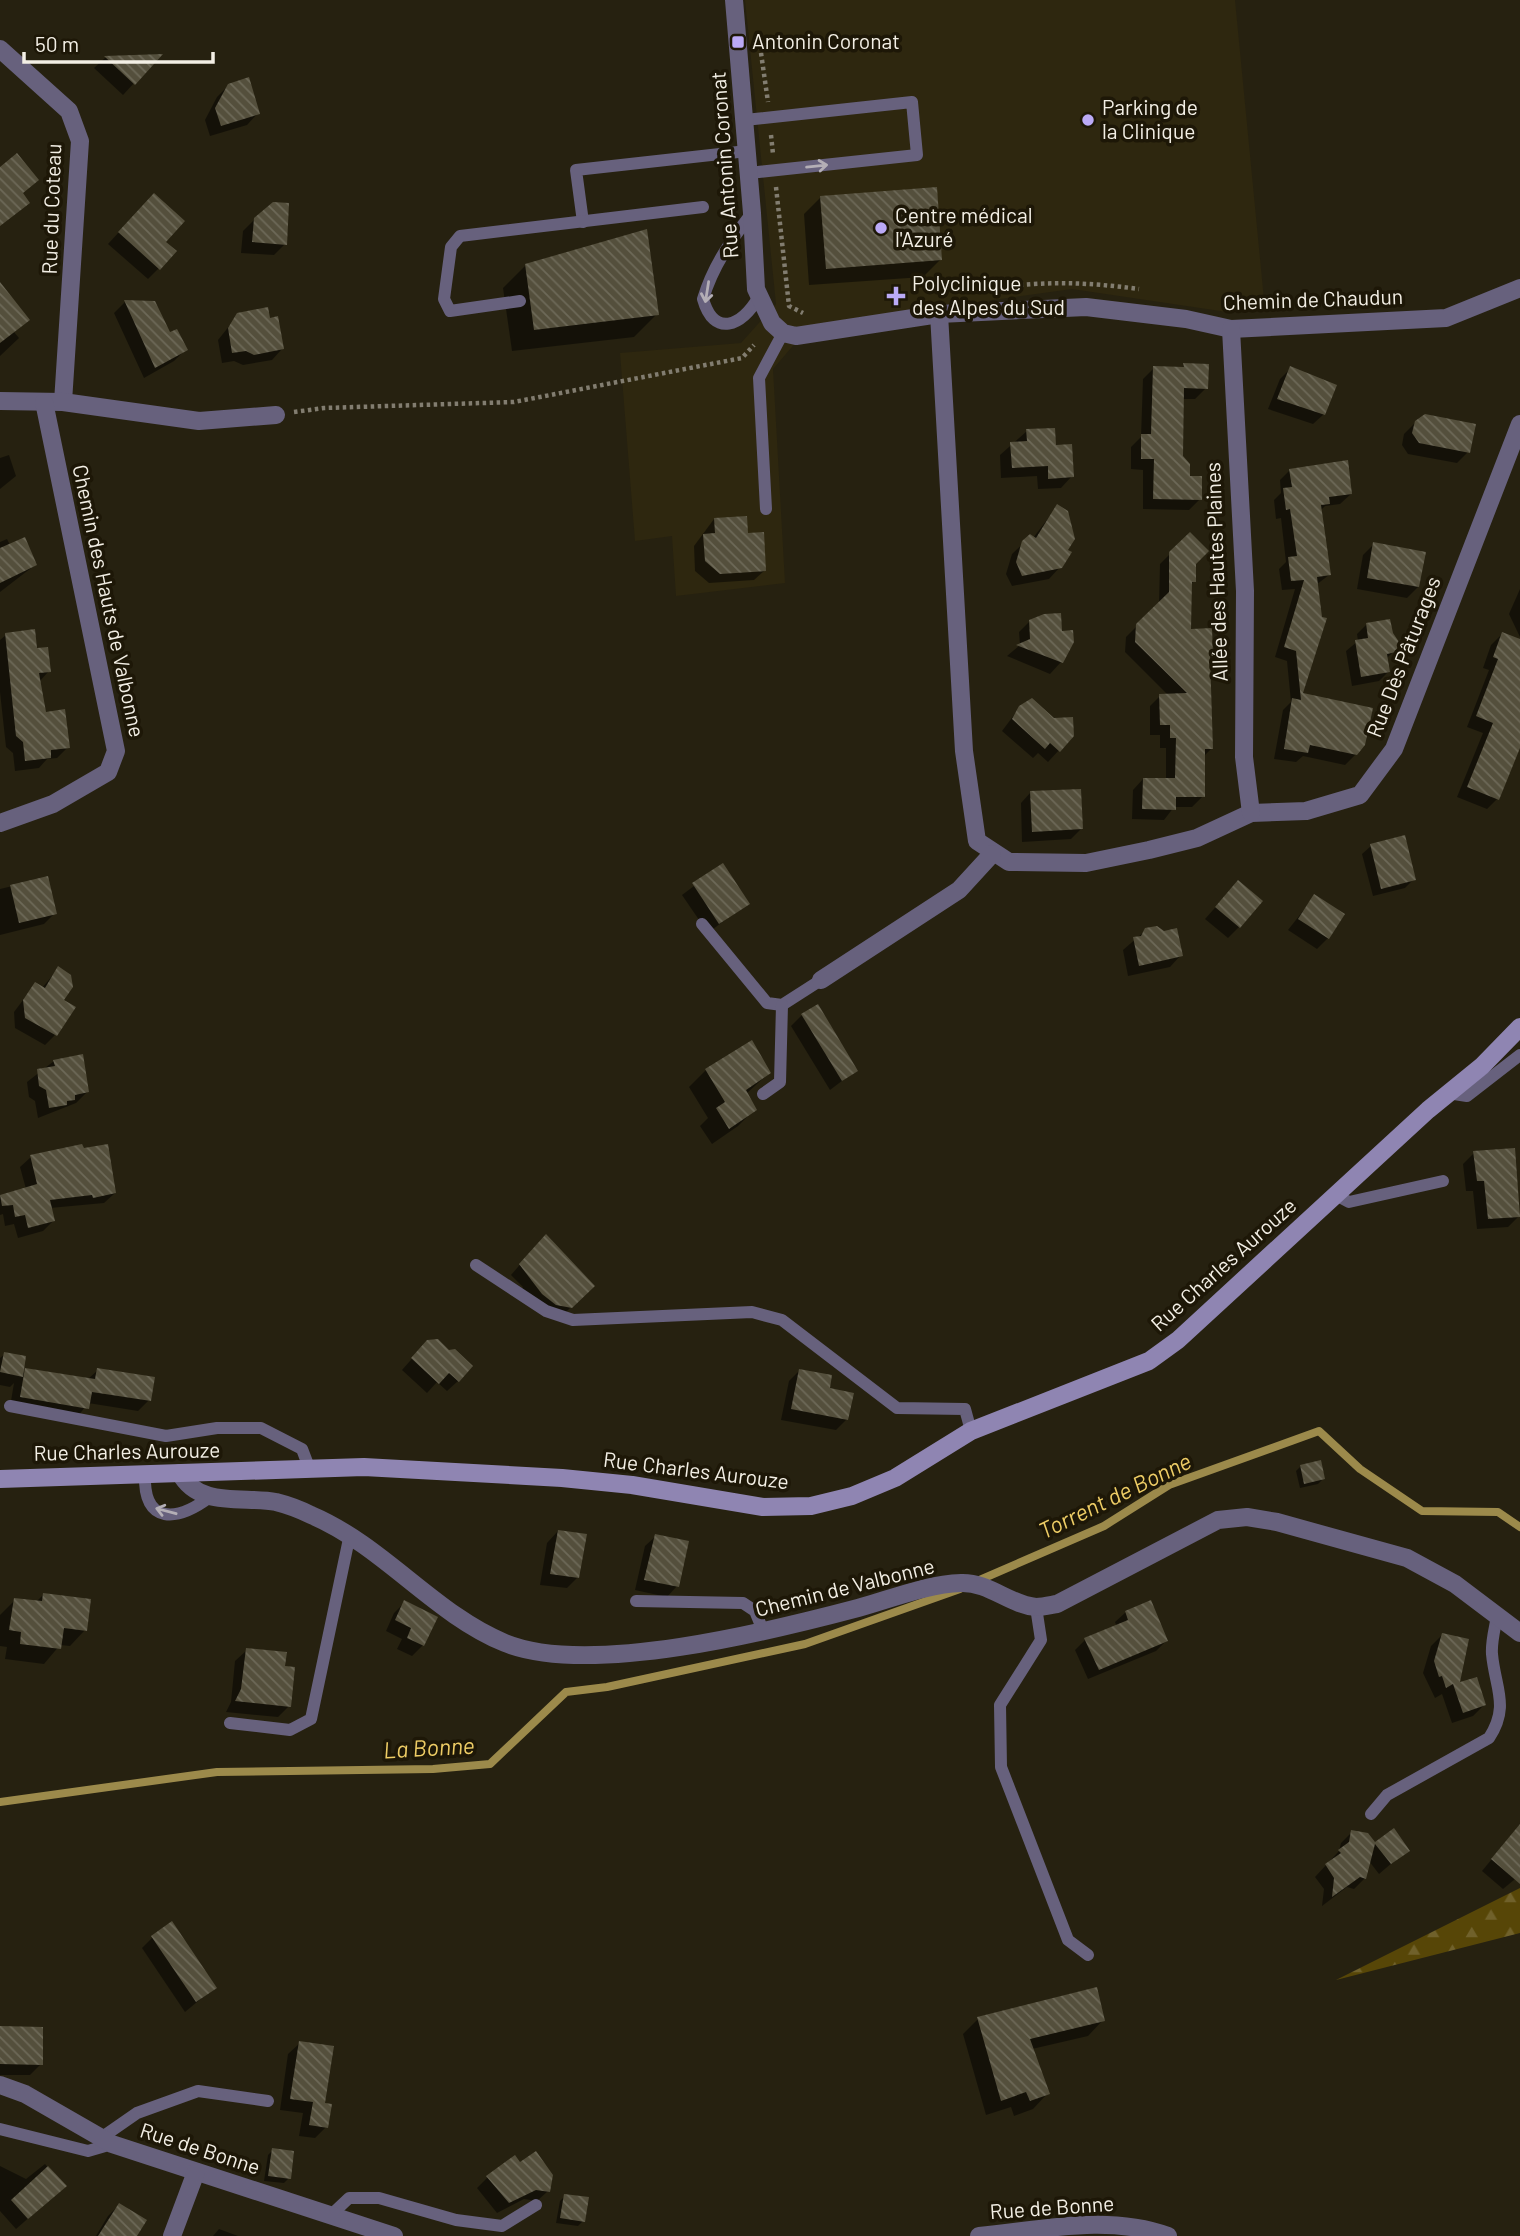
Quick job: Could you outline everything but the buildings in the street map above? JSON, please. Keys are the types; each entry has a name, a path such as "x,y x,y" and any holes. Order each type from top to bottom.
{"street":[{"name":"Rue Antonin Coronat","path":"734,0 758,298 777,328"},
{"name":"Rue du Coteau","path":"0,49 69,111 80,141 63,402"},
{"name":"Chemin de Chaudun","path":"777,328 796,336 939,314 1086,307 1186,320 1231,329 1447,318 1520,288"},
{"path":"939,314 964,751 976,841 992,854 1009,862 1086,863 1197,838 1251,813"},
{"name":"Allée des Hautes Plaines","path":"1231,329 1245,591 1244,757 1251,813"},
{"path":"0,401 63,402 199,421 276,415"},
{"name":"Chemin des Hauts de Valbonne","path":"0,823 53,804 108,772 116,751 44,402"},
{"name":"Rue Dès Pâturages","path":"1251,813 1306,811 1360,795 1394,750 1520,425"},
{"path":"821,981 959,890 992,854"},
{"name":"Rue Charles Aurouze","path":"0,1479 364,1467 562,1478 632,1485 763,1507 811,1506 852,1496 895,1478 971,1431 1149,1361 1178,1340 1448,1093 1482,1066 1520,1027"},
{"path":"180,1473 194,1490 211,1497"},
{"name":"Chemin de Valbonne","path":"211,1497 277,1503 311,1515 349,1534 468,1624 506,1643 541,1652 583,1655 764,1633 963,1583 1000,1592 1036,1607"},
{"path":"1036,1607 1057,1604 1218,1520 1247,1517 1357,1542 1407,1558 1455,1584 1520,1633"},
{"name":"Rue de Bonne","path":"0,2085 26,2094 107,2141 394,2236"},
{"path":"172,2236 196,2172"},
{"name":"Rue de Bonne","path":"979,2236 1086,2224 1121,2225 1168,2236"}],"lane":[{"path":"745,120 912,102 917,155 749,173"},
{"path":"583,222 576,170 747,151"},
{"path":"520,302 450,311 444,299 450,247 460,236 704,207"},
{"path":"752,213 722,254 709,279 704,299 713,319 723,325 744,318 758,298"},
{"path":"766,509 759,378 777,328"},
{"path":"702,924 767,1003 782,1005 821,981"},
{"path":"763,1094 780,1082 782,1005"},
{"path":"1448,1093 1467,1096 1520,1055"},
{"path":"1336,1195 1349,1202 1443,1181"},
{"path":"476,1265 546,1311 573,1320 752,1312 782,1320 897,1408 965,1409 971,1431"},
{"path":"10,1406 166,1436 217,1429 261,1428 302,1448 310,1470"},
{"path":"145,1474 145,1496 149,1505 173,1516 191,1511 211,1497"},
{"path":"230,1723 290,1730 311,1719 349,1534"},
{"path":"636,1601 743,1603 755,1611 764,1633"},
{"path":"1036,1607 1041,1640 1000,1705 1001,1767 1068,1940 1088,1955"},
{"path":"1371,1814 1387,1795 1489,1738 1497,1726 1502,1706 1491,1651 1497,1616"},
{"path":"0,2129 88,2151 107,2141 137,2113 198,2091 268,2101"},
{"path":"331,2215 349,2199 379,2198 456,2220 502,2226 536,2205"}],"path":[{"path":"753,42 762,47 789,306 806,313"},
{"path":"989,288 1044,281 1081,281 1143,290"},
{"path":"276,415 324,408 514,401 743,358 777,328"}],"shaded area":[{"name":"Polyclinique des Alpes du Sud","path":"745,0 1235,0 1265,310 1227,312 1072,289 811,325 773,369 785,583 676,596 672,536 635,541 620,353 741,343 776,304"}],"green space":[{"path":"1520,1888 1520,1933 1336,1980"}],"waterway":[{"name":"Torrent de Bonne","path":"975,1582 1104,1526 1169,1485 1319,1431 1360,1469 1422,1511 1498,1512 1520,1527"},
{"name":"La Bonne","path":"0,1802 217,1772 433,1769 490,1764 566,1692 607,1687 805,1644 960,1589"}],"place":[{"name":"Antonin Coronat","path":"738,42"},
{"name":"Parking de la Clinique","path":"1088,120"},
{"name":"Centre médical l'Azuré","path":"881,228"},
{"name":"Polyclinique des Alpes du Sud","path":"896,296"}]}
